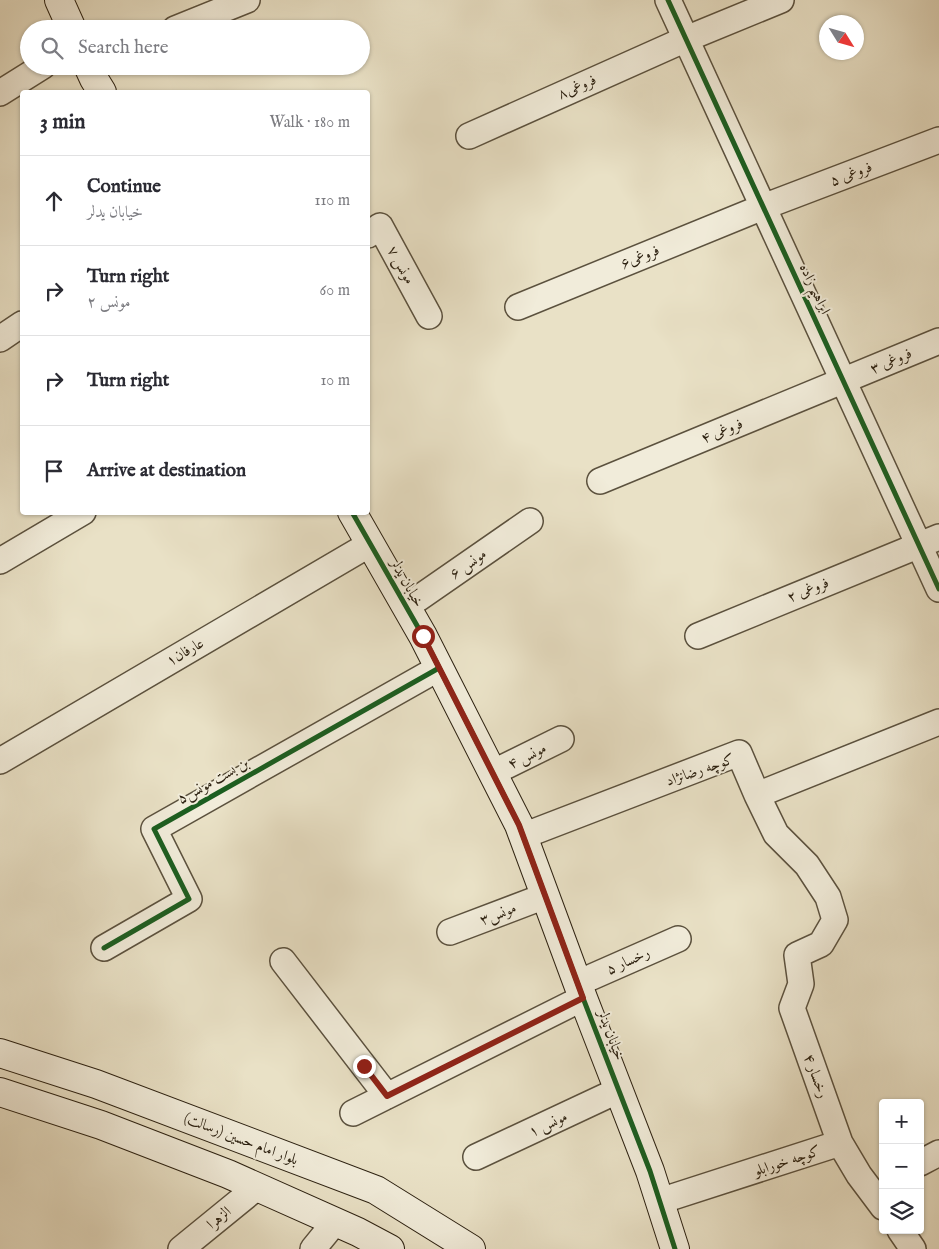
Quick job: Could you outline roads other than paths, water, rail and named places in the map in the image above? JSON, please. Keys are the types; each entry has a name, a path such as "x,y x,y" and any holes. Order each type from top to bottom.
{"main road":[{"path":"59,0 68,20"},
{"path":"92,75 101,90"},
{"name":"خیابان یدلر","path":"354,515 423,636 519,825 580,991 650,1171 675,1249"},
{"name":"بلوار امام حسین (رسالت)","path":"0,1053 96,1084 376,1190 471,1249"},
{"path":"0,1092 102,1125 257,1187 325,1240 358,1232 390,1249"}],"street":[{"path":"197,20 247,0"},
{"name":"ابراهیم زاده","path":"668,0 843,381 929,541 939,589"},
{"name":"فروغی۸","path":"469,136 686,39 781,0"},
{"path":"0,93 29,75"},
{"name":"فروغی ۵","path":"763,207 939,140"},
{"name":"فروغی۶","path":"518,307 763,207"},
{"name":"مونس ۷","path":"370,234 380,226 429,316"},
{"path":"0,338 20,325"},
{"name":"فروغی ۳","path":"843,381 939,340"},
{"name":"فروغی ۴","path":"600,481 843,381"},
{"path":"0,561 78,515"},
{"name":"مونس ۶","path":"406,607 530,521"},
{"name":"فروغی ۲","path":"698,636 929,541"},
{"name":"عارفان۱","path":"0,761 370,544"},
{"name":"بن بست مونس۵","path":"104,948 189,899 154,829 439,668"},
{"path":"757,795 939,722"},
{"name":"مونس ۴","path":"492,773 561,739"},
{"name":"کوچه رضانژاد","path":"523,836 738,754 757,795"},
{"name":"رخسار ۴","path":"757,795 776,834 807,865 828,897 835,920 821,944 797,955 801,984 792,1008 840,1143"},
{"name":"مونس۳","path":"450,932 545,896"},
{"name":"رخسار ۵","path":"353,1113 678,939"},
{"path":"283,961 387,1096"},
{"name":"مونس ۱","path":"476,1157 619,1090"},
{"name":"کوچه خورابلو","path":"660,1202 840,1143 859,1175 878,1192"},
{"path":"924,1161 939,1153"},
{"name":"الزهرا","path":"181,1249 257,1187"}]}
